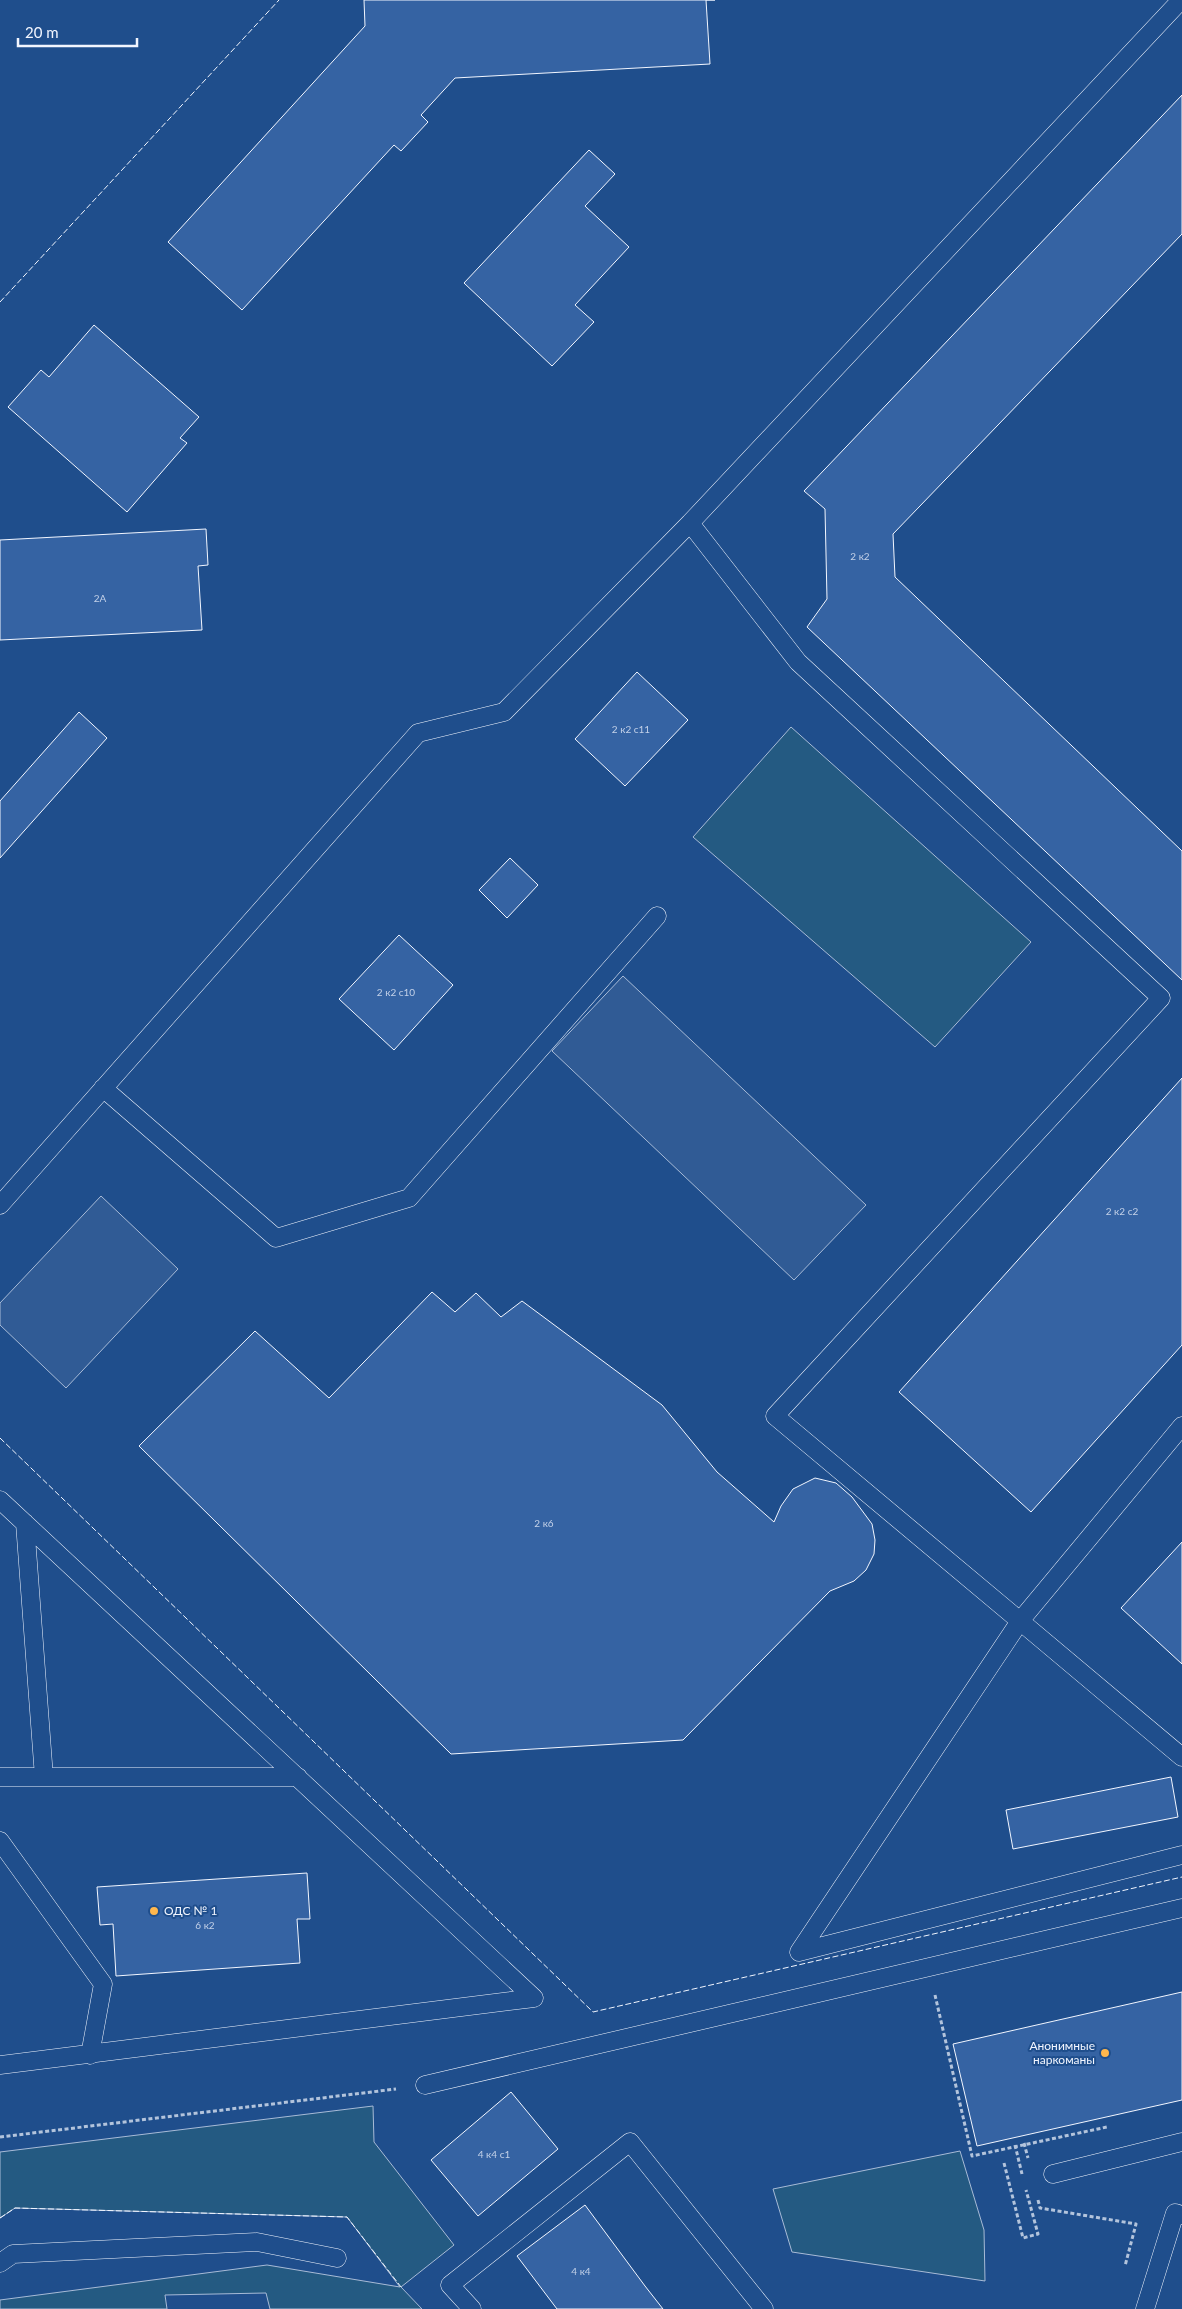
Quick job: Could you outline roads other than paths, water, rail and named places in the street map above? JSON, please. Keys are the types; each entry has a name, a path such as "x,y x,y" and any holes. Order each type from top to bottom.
{"lane":[{"path":"0,1205 418,733 504,712 690,523 1181,0"},
{"path":"690,523 798,662 1161,998 775,1416 1182,1757"},
{"path":"103,1088 276,1238 409,1198 658,916"},
{"path":"1182,1426 1020,1621 799,1952 1182,1855"},
{"path":"0,1500 534,1998 0,2065"},
{"path":"25,1523 44,1776"},
{"path":"0,1777 298,1777"},
{"path":"0,1841 103,1984 90,2055"},
{"path":"425,2085 1182,1908"},
{"path":"472,2309 450,2285 630,2142 764,2309"},
{"path":"1053,2174 1182,2142"},
{"path":"1145,2309 1175,2213 1182,2215"},
{"path":"0,2263 13,2254 257,2242 337,2258"}],"place":[{"name":"ОДС № 1","path":"154,1911"},
{"name":"Анонимные наркоманы","path":"1105,2053"}]}
